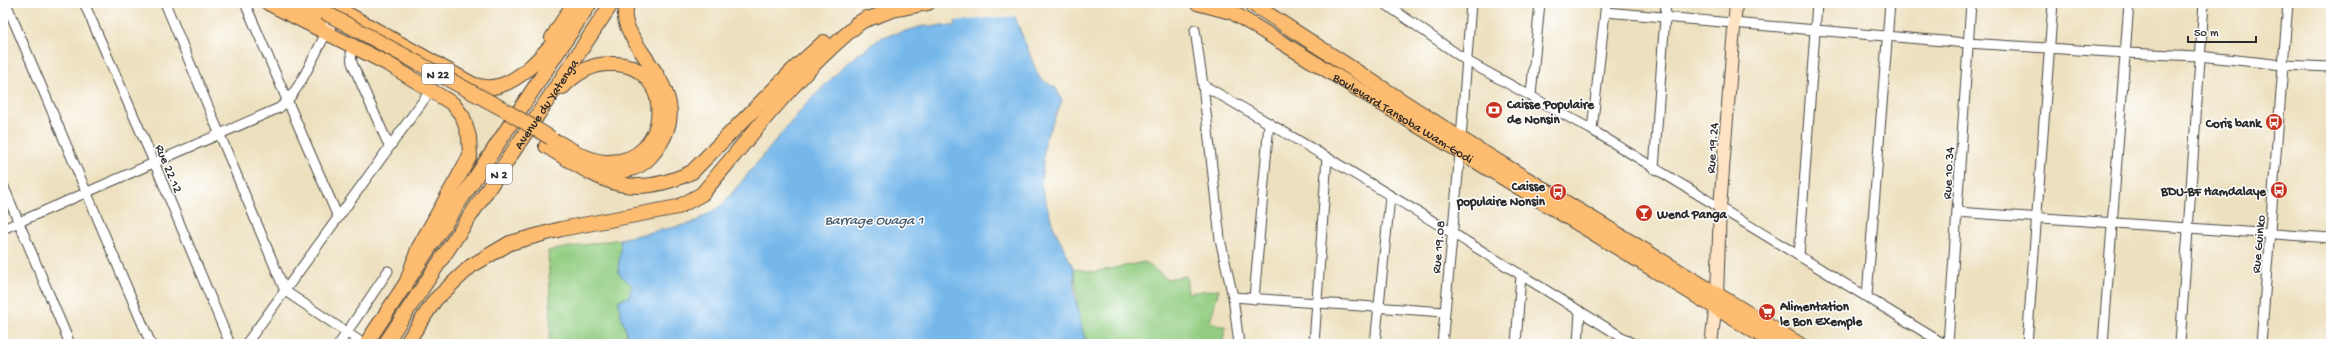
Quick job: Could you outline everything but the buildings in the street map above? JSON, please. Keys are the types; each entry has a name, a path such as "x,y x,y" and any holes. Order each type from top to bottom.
{"main road":[{"path":"268,3 390,65 454,104 463,117 469,137 470,156 418,249 405,287"},
{"name":"N 22","path":"292,3 549,142"},
{"name":"N 22","path":"306,3 503,109 549,142"},
{"path":"328,3 342,7 474,85 491,88 504,84 521,74 542,55 590,3"},
{"path":"542,55 574,3"},
{"name":"Avenue du Yatenga","path":"365,344 405,287 590,3"},
{"name":"Avenue du Yatenga","path":"385,344 612,3"},
{"path":"575,164 602,171 621,173 647,162 658,148 667,131 671,105 661,81 632,37 625,18 627,3"},
{"path":"549,142 575,164 601,179 617,184 641,187 671,182 692,172 793,70 831,36 866,18 893,10 928,3"},
{"path":"1197,3 1233,13"},
{"name":"Boulevard Tansoba Wam-Godi","path":"1217,3 1460,146 1716,301 1799,344"},
{"name":"Boulevard Tansoba Wam-Godi","path":"1251,3 1460,146"},
{"path":"406,344 435,300 471,266 510,243 561,229 678,207 702,194 812,67 836,42 866,18"},
{"path":"538,116 570,80 589,67 618,63 637,69 652,85 659,105 657,124 651,140 642,151 623,161 604,162 549,142"},
{"name":"Boulevard Tansoba Wam-Godi","path":"1716,301 1775,344"}],"street":[{"path":"6,3 152,344"},
{"name":"Rue 22.12","path":"84,3 154,162 230,344"},
{"path":"165,3 222,135 285,291 365,344"},
{"path":"246,3 287,103 338,217"},
{"name":"Rue 19.08","path":"1442,344 1471,3"},
{"path":"1531,95 1540,3"},
{"path":"1654,169 1666,3"},
{"name":"Rue 19.24","path":"1711,344 1716,301 1720,208 1736,3"},
{"path":"1799,256 1817,3"},
{"path":"1867,296 1890,3"},
{"name":"Rue 10.34","path":"1948,344 1971,3"},
{"path":"2027,344 2053,3"},
{"path":"2103,344 2129,3"},
{"path":"2180,344 2199,56 2204,3"},
{"name":"Rue Guinko","path":"2261,344 2288,3"},
{"path":"1386,4 1467,61 1592,130 1944,344"},
{"path":"3,229 154,162 222,135 287,103 342,7"},
{"path":"1592,130 1605,7 1665,18 1968,43 2199,56 2283,65 2331,67"},
{"path":"1195,30 1204,85 1220,239 1233,297 1239,344"},
{"path":"354,47 351,54 352,63 390,146"},
{"path":"1204,85 1327,157 1390,197 1451,230 1633,344"},
{"path":"246,344 431,90"},
{"path":"1254,299 1269,123"},
{"path":"1314,344 1327,157"},
{"path":"3,185 70,344"},
{"path":"1375,344 1390,197"},
{"path":"1957,212 2113,225 2270,233 2331,238"},
{"path":"339,344 388,271"},
{"path":"1516,344 1521,275"},
{"path":"1233,297 1444,312"},
{"path":"1578,344 1580,311"}],"green space":[{"path":"620,239 621,249 618,267 632,285 629,297 619,300 620,311 628,338 628,344 549,344 551,318 548,251"},
{"path":"1145,262 1167,279 1186,276 1188,293 1219,289 1210,322 1226,327 1222,344 1089,344 1081,328 1079,318 1074,269 1094,272"}],"water":[{"name":"Barrage Ouaga 1","path":"956,8 1014,15 1038,75 1042,80 1056,88 1062,101 1045,140 1041,186 1053,226 1074,269 1075,297 1084,337 1089,344 628,344 628,338 620,311 619,300 629,297 632,285 619,274 620,239 693,223 722,205 807,103 849,61 882,37 924,26 955,26"}],"pier":[{"path":"954,3 1016,3 1017,16 954,21"}],"place":[{"name":"Caisse Populaire de Nonsin","path":"1494,110"},
{"name":"Coris bank","path":"2274,122"},
{"name":"BDU-BF Hamdalaye","path":"2279,190"},
{"name":"Caisse populaire Nonsin","path":"1558,192"},
{"name":"Wend Panga","path":"1644,213"},
{"name":"Alimentation le Bon Exemple","path":"1767,312"}]}
